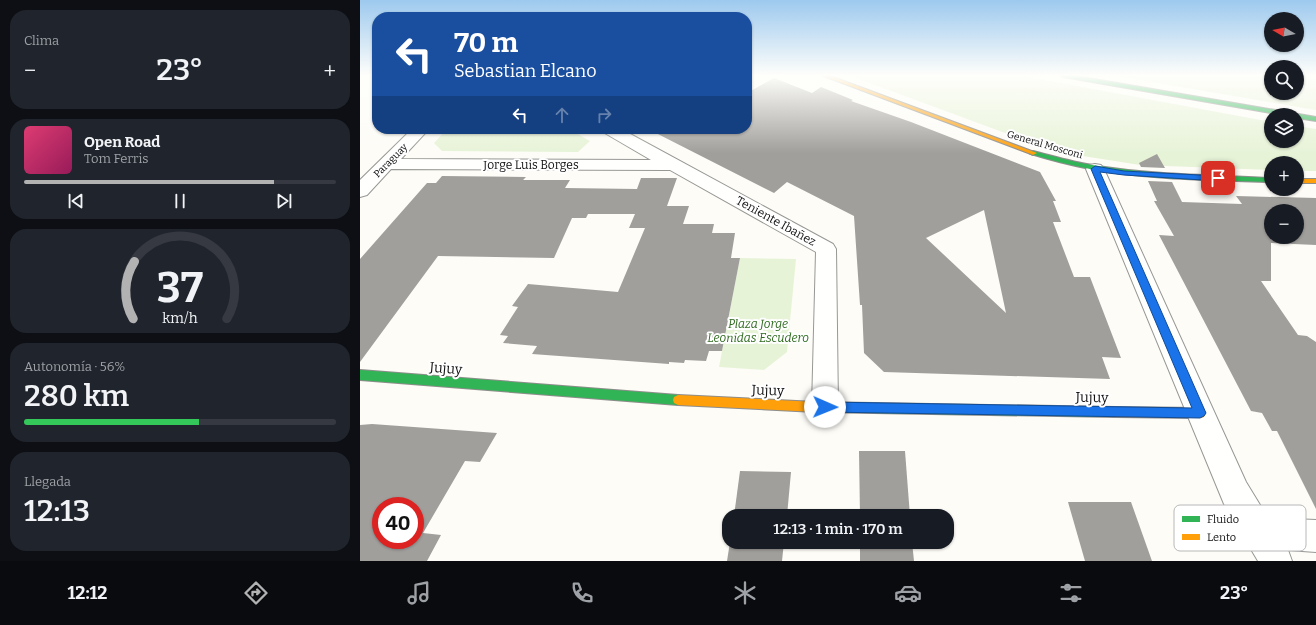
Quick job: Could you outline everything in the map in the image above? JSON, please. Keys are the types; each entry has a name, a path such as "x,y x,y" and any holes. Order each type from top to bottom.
{"main road":[{"name":"General Mosconi","path":"893,101 1008,145 1051,159 1095,169 1149,175 1264,180"},
{"path":"1214,101 1264,110"},
{"path":"1304,117 1316,119"},
{"path":"1304,181 1316,181"},
{"name":"Jujuy","path":"360,375 693,401 825,407 1200,413"}],"street":[{"name":"Paraguay","path":"360,191 416,134"},
{"name":"Teniente Ibañez","path":"618,134 826,249 825,407"},
{"name":"Jorge Luis Borges","path":"386,164 675,166"},
{"path":"1095,169 1235,493 1242,505"},
{"path":"1306,536 1316,536"},
{"path":"1270,551 1276,561"}],"green space":[{"path":"919,101 1159,101 1264,121 1264,148 1304,148 1304,127 1316,129 1316,171 1304,171 1304,156 1264,156 1264,170 1140,165 1070,154 1024,140"},
{"path":"1264,101 1316,101 1316,110"},
{"path":"442,134 578,134 590,141 578,152 442,151 434,143"},
{"name":"Plaza Jorge Leonidas Escudero","path":"740,258 796,259 787,352 764,370 719,367"}],"building":[{"path":"752,101 852,101 911,122 1040,172 1056,201 1053,201 1061,222 1053,222 1074,277 1090,277 1121,358 1102,357 1110,379 884,372 864,353 862,305 860,305 854,216 787,182 774,193 658,134 752,134","holes":["984,210 1006,313 926,238"]},
{"path":"1157,154 1165,168 1141,167 1139,163"},
{"path":"442,176 526,177 523,180 570,180 565,188 637,189 641,178 677,178 667,206 689,206 683,224 714,224 712,233 735,233 731,258 740,258 722,351 709,351 706,361 685,360 684,363 669,362 669,364 532,354 537,346 503,343 508,336 500,335 518,307 512,306 528,284 618,292 645,228 629,228 635,214 588,214 586,218 572,218 554,258 438,256 360,362 360,259 427,183 436,183"},
{"path":"1148,181 1172,182 1182,202 1242,204 1236,196 1316,198 1316,245 1294,244 1304,244 1304,204 1264,204 1264,244 1271,244 1271,281 1261,281 1298,335 1307,336 1316,342 1316,509 1277,431 1272,431 1262,413 1251,411 1159,235 1174,236 1154,201 1157,201"},
{"path":"372,424 497,433 480,462 465,461 424,531 424,497 372,497 372,549 424,549 424,533 441,535 427,561 360,561 360,425"},
{"path":"859,451 905,451 909,509 860,509"},
{"path":"740,471 791,472 788,509 735,509"},
{"path":"1068,502 1131,502 1152,561 1085,561"},
{"path":"729,549 783,549 782,561 727,561"},
{"path":"860,549 913,549 914,561 860,561"}],"traffic: fast":[{"path":"1214,101 1264,110"},
{"path":"1304,117 1316,119"},
{"path":"1033,153 1091,167 1121,171 1181,176 1264,180"},
{"path":"360,375 678,400"},
{"path":"816,407 1115,412"}],"traffic: slow":[{"path":"894,101 1033,153"},
{"path":"1304,181 1316,181"},
{"path":"678,400 816,407"},
{"path":"1115,412 1200,413"}],"route":[{"path":"825,407 1200,413 1095,169 1162,176 1218,178"}]}
